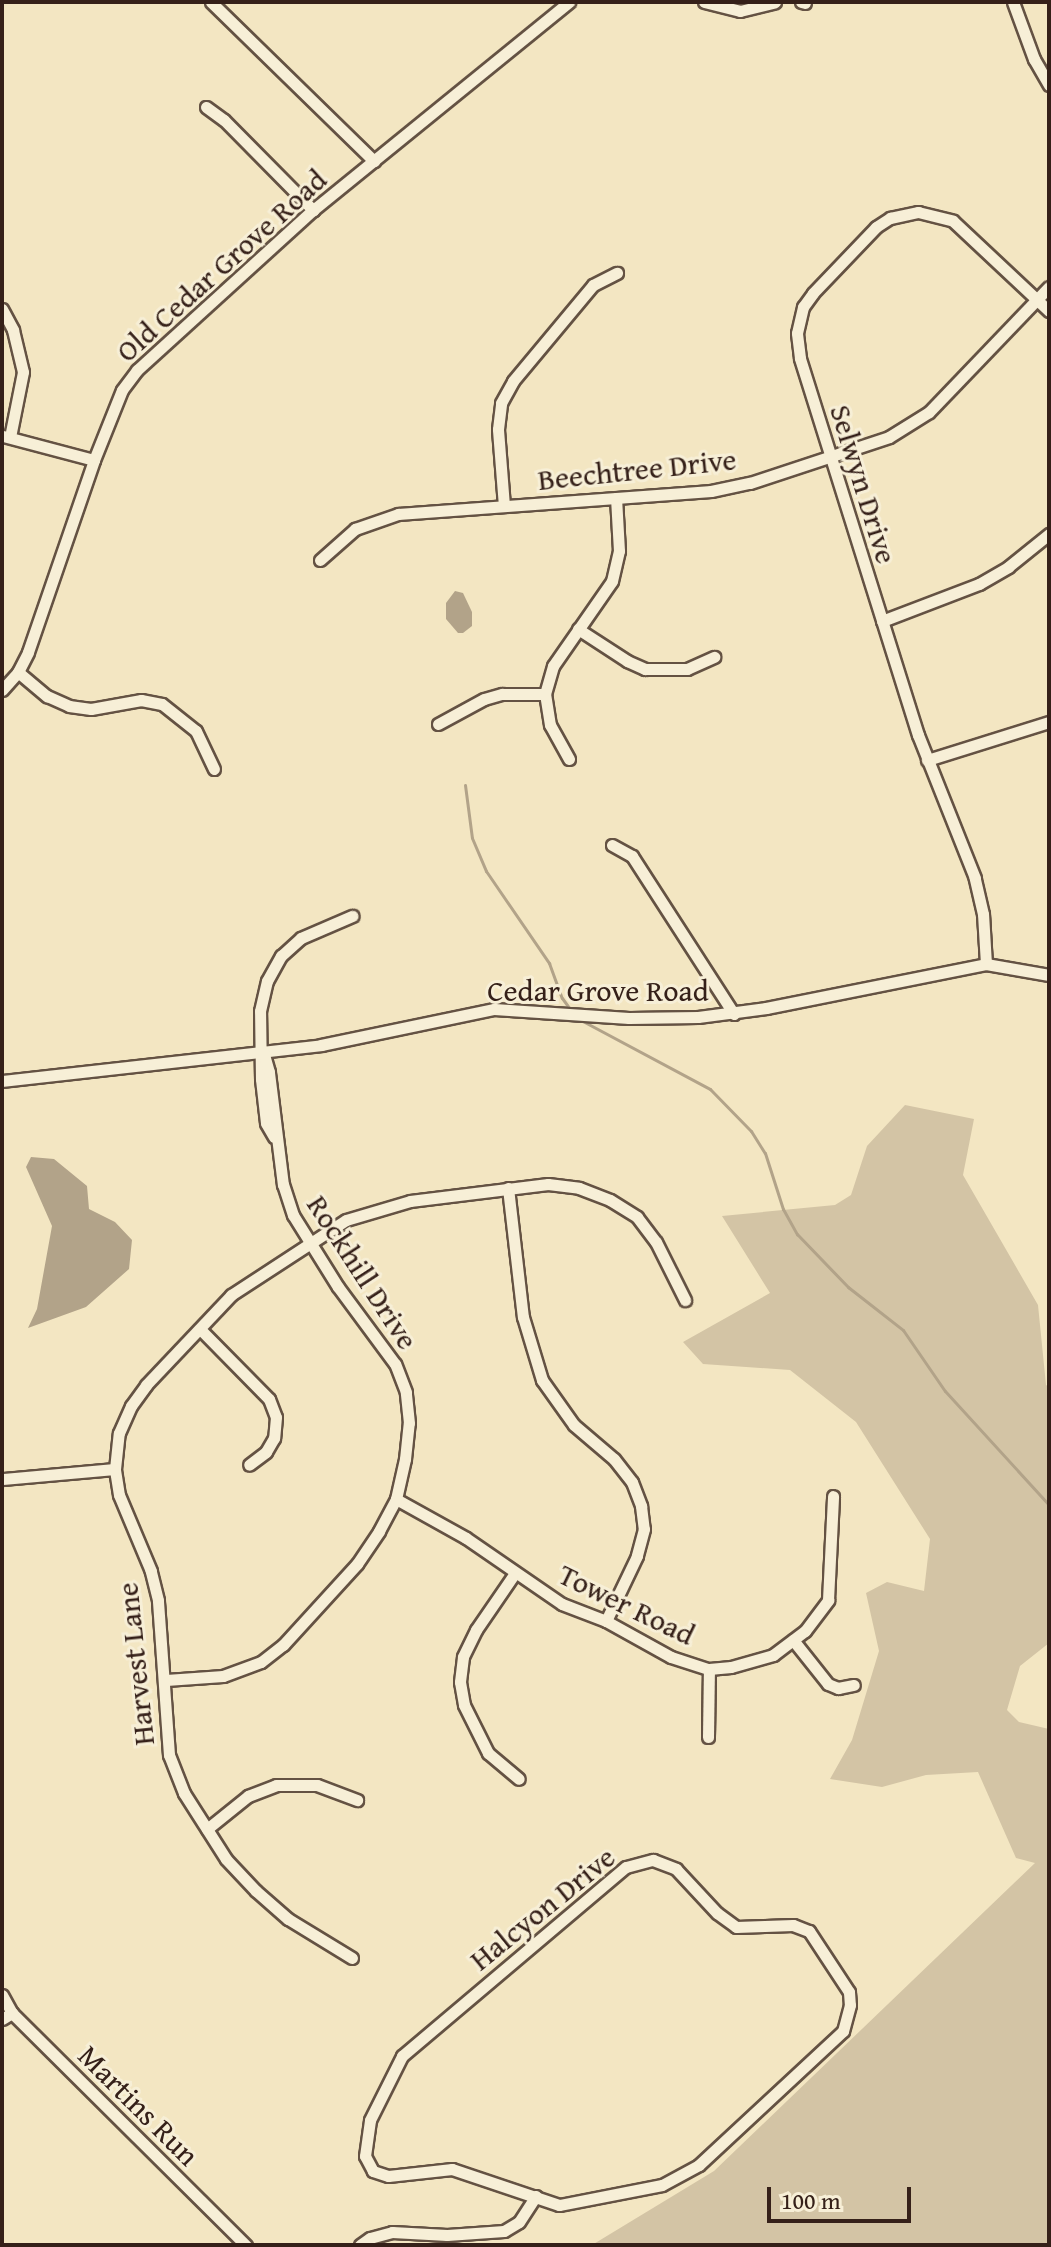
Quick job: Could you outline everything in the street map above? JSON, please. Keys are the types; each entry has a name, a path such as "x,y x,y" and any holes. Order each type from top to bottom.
{"street":[{"path":"211,2 374,161"},
{"name":"Old Cedar Grove Road","path":"2,690 18,672 28,652 94,460 122,390 137,370 313,210 569,2"},
{"path":"704,2 740,11 775,2"},
{"path":"1013,2 1034,59 1049,85"},
{"path":"206,107 224,120 313,210"},
{"name":"Selwyn Drive","path":"986,964 983,914 975,878 927,760 830,457 797,346 798,319 813,293 876,227 905,213 943,216 977,243 1049,311"},
{"path":"504,506 498,429 501,403 513,381 593,285 617,273"},
{"name":"Beechtree Drive","path":"320,560 355,529 375,519 398,514 730,487 889,437 929,412 1049,287"},
{"path":"2,309 13,330 23,372 6,436 94,460"},
{"path":"569,759 550,725 545,694 553,666 603,596 617,566 616,498"},
{"path":"882,621 945,600 979,584 1008,567 1049,534"},
{"path":"578,629 645,669 687,669 714,657"},
{"path":"18,672 47,696 71,706 101,708 131,700 162,704 175,710 196,731 214,769"},
{"path":"438,724 484,699 502,694 545,694"},
{"path":"927,760 1049,722"},
{"path":"612,845 632,856 734,1014"},
{"name":"Rockhill Drive","path":"166,1680 223,1676 261,1662 283,1645 357,1564 396,1499 409,1423 406,1392 395,1364 307,1242 293,1215 283,1185 277,1142 266,1123 261,1079 263,1051 260,1011 273,968 301,938 352,916"},
{"name":"Cedar Grove Road","path":"2,1081 366,1038 494,1009 629,1018 734,1014 986,964 1049,975"},
{"name":"Harvest Lane","path":"352,1958 288,1919 256,1891 226,1859 184,1793 169,1755 158,1600 151,1571 119,1495 115,1469 119,1433 131,1406 146,1385 231,1295 307,1242 375,1208 548,1184 579,1188 610,1200 637,1217 656,1242 685,1300"},
{"path":"508,1188 523,1317 542,1380 574,1425 614,1459 632,1482 641,1506 644,1529 637,1556 606,1621"},
{"path":"200,1329 269,1399 276,1417 274,1438 266,1452 249,1465"},
{"path":"2,1479 115,1469"},
{"name":"Tower Road","path":"396,1499 438,1520 562,1604 606,1621 671,1657 709,1669 731,1667 773,1655 805,1631 828,1600 833,1496"},
{"path":"515,1573 476,1630 463,1657 460,1682 464,1705 488,1753 519,1779"},
{"path":"793,1640 828,1684 838,1688 854,1685"},
{"path":"708,1737 709,1669"},
{"path":"207,1829 248,1796 276,1785 317,1785 357,1800"},
{"name":"Halcyon Drive","path":"653,1860 676,1869 717,1913 736,1927 793,1925 809,1931 849,1992 850,2005 843,2031 699,2165 672,2182 559,2205 536,2196 452,2169 388,2176 373,2171 365,2156 370,2120 402,2056 626,1867 637,1862 653,1860"},
{"name":"Martins Run","path":"2,1995 7,2016 246,2245"},
{"path":"360,2245 370,2238 392,2232 447,2235 504,2231 519,2222 536,2196"}],"shaded area":[{"path":"455,591 463,593 472,612 472,626 463,633 458,633 446,619 446,603"},
{"path":"905,1105 974,1119 963,1175 1038,1305 1046,1385 1049,1387 1049,1643 1020,1666 1007,1710 1019,1722 1049,1729 1049,2245 592,2245 714,2171 1035,1863 1016,1858 978,1772 926,1775 882,1787 830,1779 852,1740 879,1651 866,1593 887,1582 924,1591 930,1539 856,1422 790,1370 703,1364 683,1342 770,1293 722,1216 835,1205 851,1195 867,1146"},
{"path":"31,1157 54,1159 87,1186 89,1209 115,1222 132,1240 129,1269 86,1307 28,1328 37,1309 52,1226 26,1167"}],"waterway":[{"path":"465,785 472,838 486,871 549,963 562,998 570,1009"},
{"path":"577,1018 710,1089 751,1131 765,1153 783,1209 797,1234 848,1287 903,1330 945,1391 1049,1505"}]}
